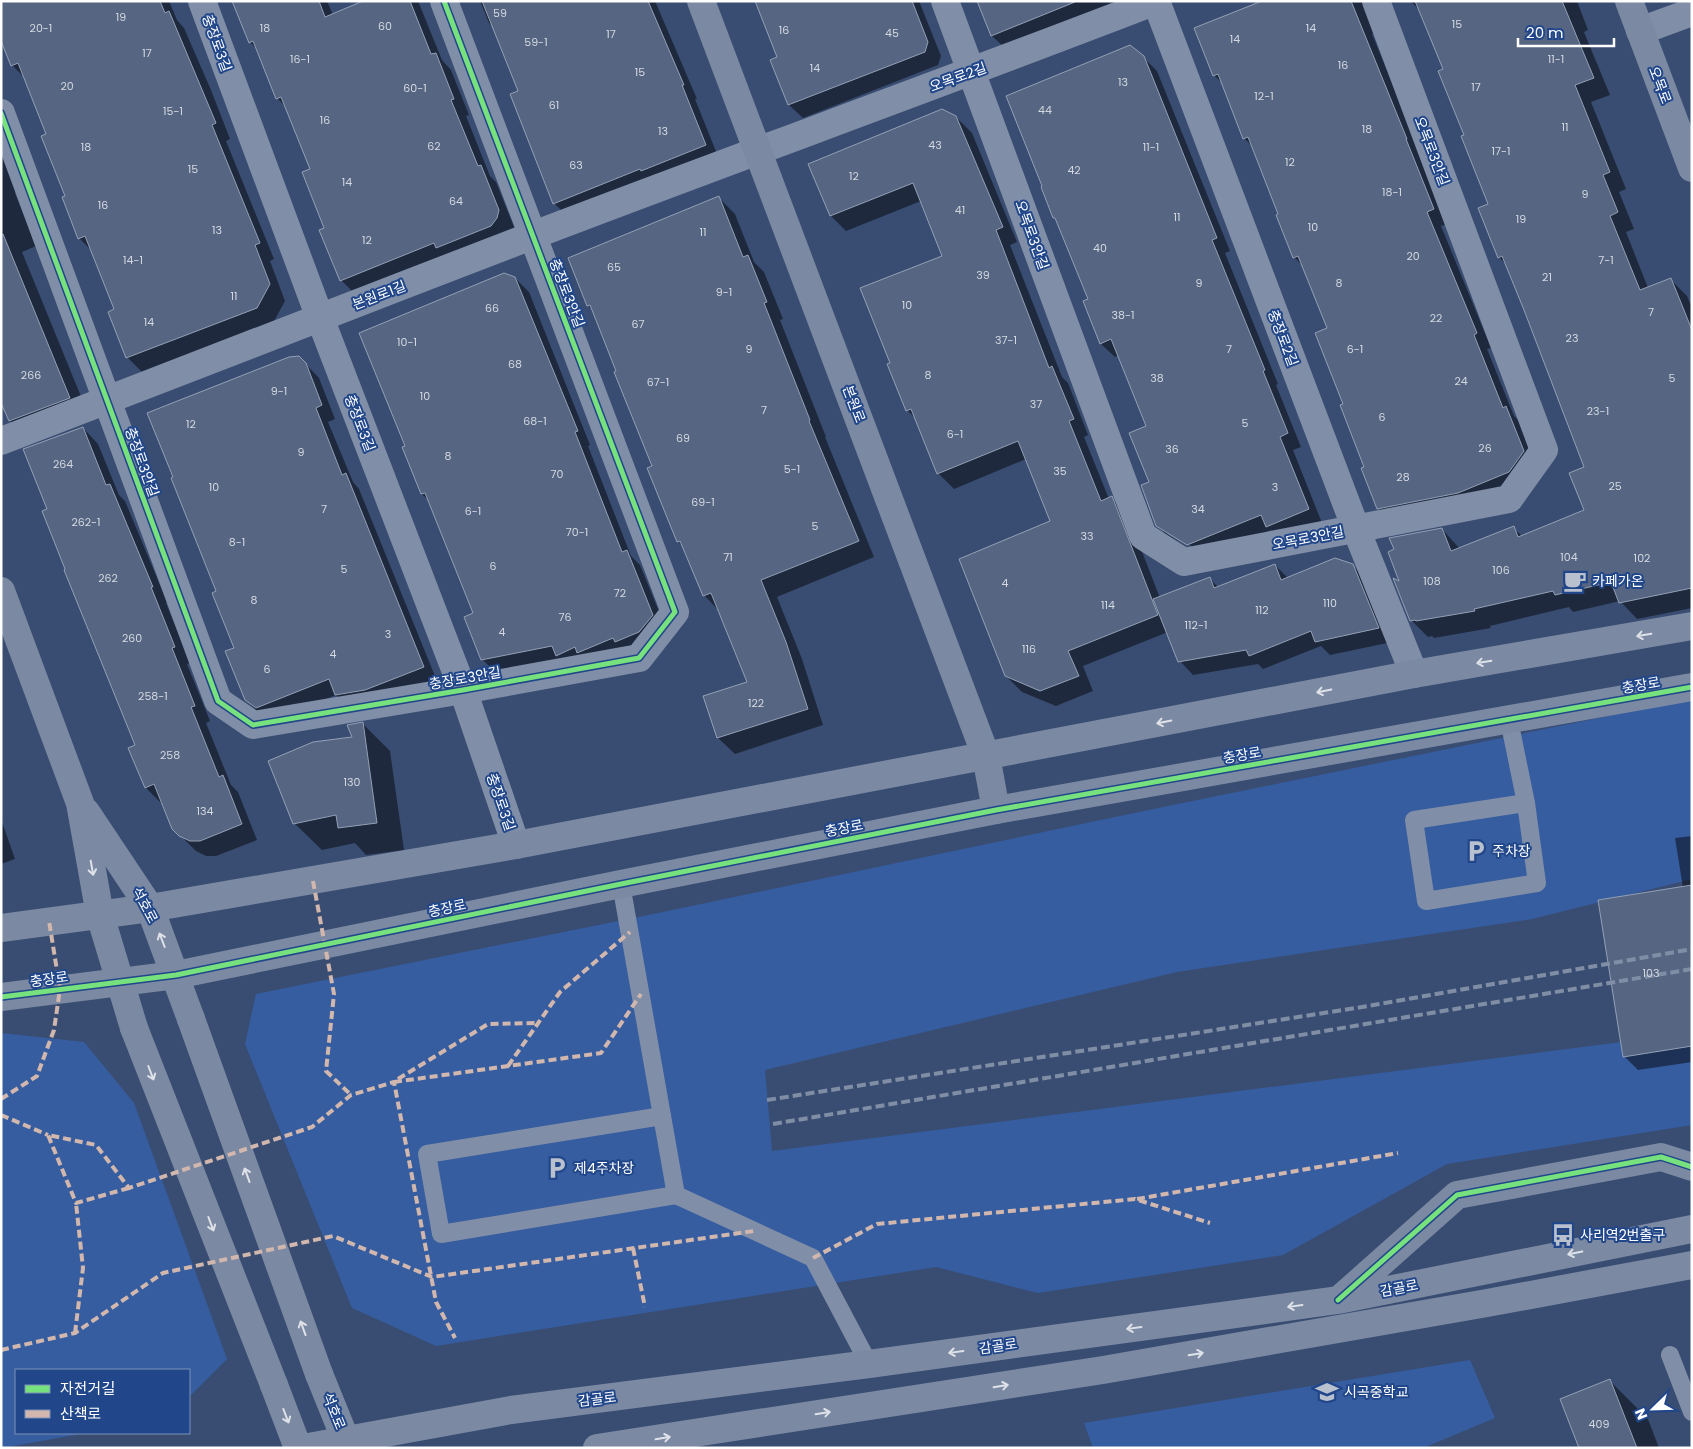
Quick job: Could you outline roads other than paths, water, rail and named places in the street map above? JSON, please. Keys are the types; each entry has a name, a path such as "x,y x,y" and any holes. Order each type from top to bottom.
{"main road":[{"name":"본원로","path":"701,1 986,756 996,810"},
{"name":"오목로","path":"1629,1 1692,168"},
{"name":"석호로","path":"1,591 80,803 100,915 134,1028 298,1448"},
{"path":"1,928 150,908 516,845 1414,674 1692,626"},
{"name":"충장로","path":"1,997 176,975 996,810 1692,687"},
{"name":"석호로","path":"80,803 150,908 176,975 319,1374 347,1444"},
{"path":"1338,1300 1457,1195 1660,1157 1692,1167"},
{"name":"감골로","path":"303,1448 347,1444 511,1410 869,1364 1338,1300 1692,1230"},
{"path":"597,1448 1113,1368 1487,1303 1692,1265"}],"street":[{"name":"충장로3길","path":"202,1 320,318 463,690 516,845"},
{"name":"충장로3안길","path":"1,113 218,701 253,726 640,658 675,612 444,1"},
{"name":"오목로3안길","path":"945,1 1144,536 1184,562 1509,499 1544,450 1376,1"},
{"name":"오목로2길","path":"758,150 972,72 1156,1"},
{"name":"충장로2길","path":"1156,1 1356,529 1414,674"},
{"path":"1640,30 1692,12"},
{"name":"본원로1길","path":"1,441 758,150"}],"lane":[{"path":"1509,720 1526,803 1537,883 1426,901 1414,820 1526,803"},
{"path":"622,884 676,1195"},
{"path":"662,1116 427,1154 441,1234 676,1195 814,1258 869,1364"},
{"path":"1670,1355 1692,1412"}],"railway":[{"path":"767,1100 1362,1007 1692,949"},
{"path":"773,1124 1692,969"}],"place":[{"name":"카페가온","path":"1575,581"},
{"name":"주차장","path":"1476,851"},
{"name":"제4주차장","path":"557,1168"},
{"name":"사리역2번출구","path":"1563,1235"},
{"name":"시곡중학교","path":"1327,1392"}]}
